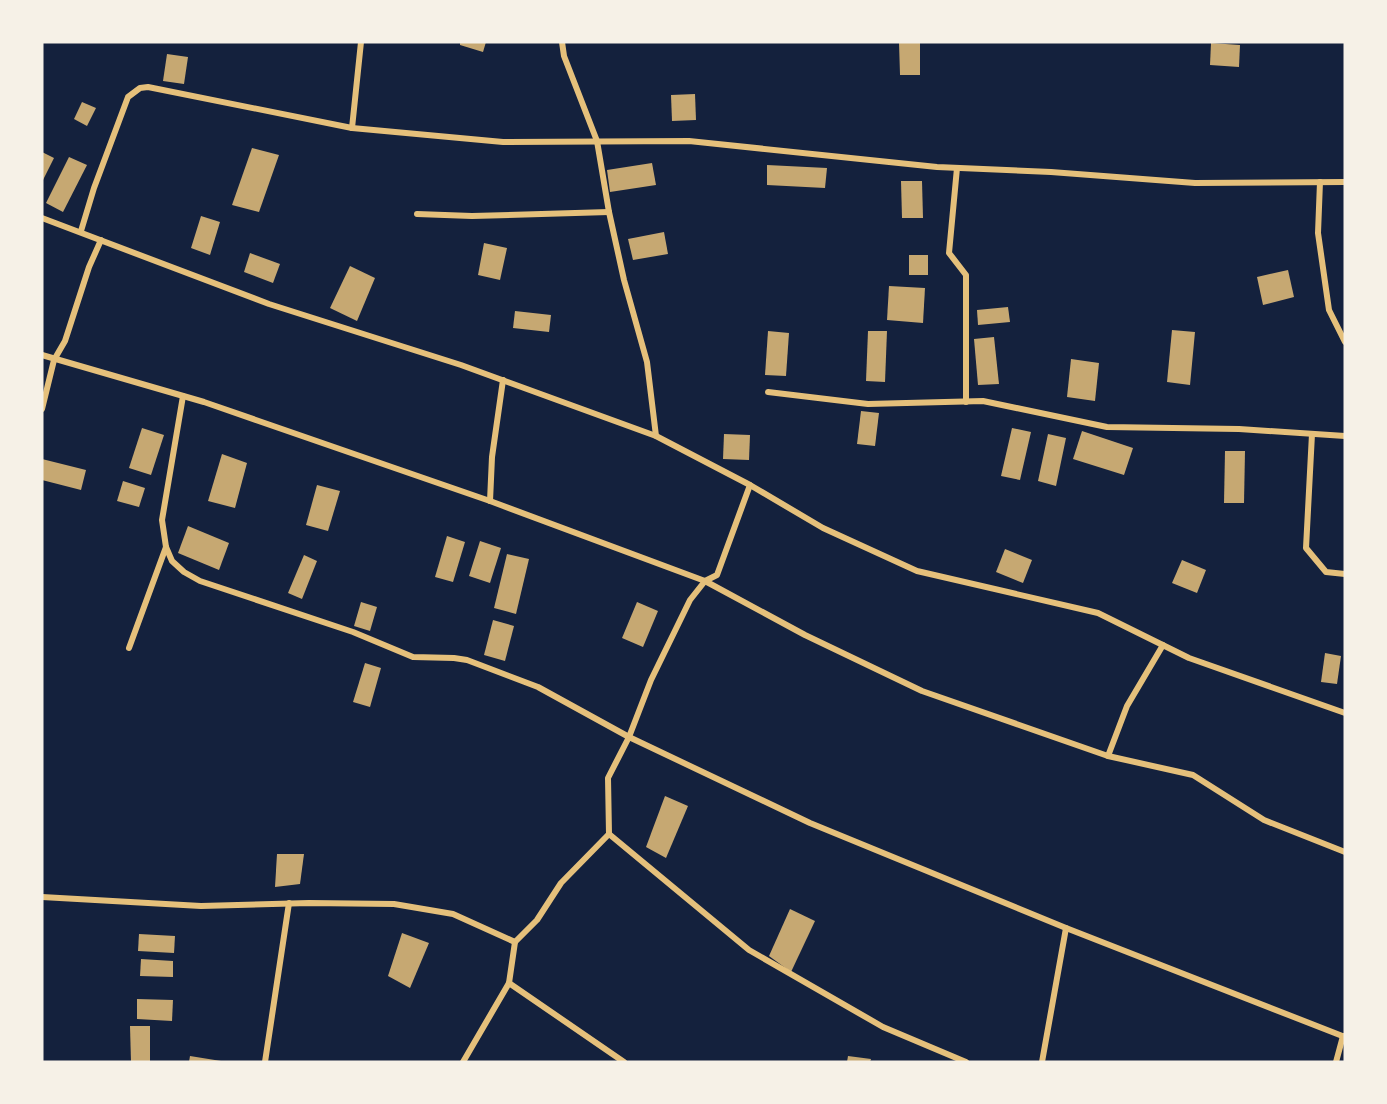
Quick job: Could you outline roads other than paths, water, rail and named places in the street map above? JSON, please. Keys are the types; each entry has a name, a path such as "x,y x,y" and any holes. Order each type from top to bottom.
{"street":[{"path":"352,128 361,42"},
{"path":"562,42 564,56 597,141 624,280 647,362 656,436"},
{"path":"81,231 128,97 140,88 148,87 352,128 503,142 689,141 957,168 1051,172 1195,183 1345,182"},
{"path":"957,168 949,252 966,274 966,402"},
{"path":"1320,182 1318,232 1329,310 1345,342"},
{"path":"417,214 472,216 609,212"},
{"path":"42,218 269,304 503,380 656,436 750,484 823,528 918,571 1098,613 1189,658 1345,713"},
{"path":"42,409 54,360 65,341 88,267 101,240"},
{"path":"42,355 183,396 489,501 705,581 805,635 922,691 1108,756 1193,775 1264,820 1345,852"},
{"path":"489,501 492,457 503,380"},
{"path":"768,392 868,404 983,401 1107,426 1239,429 1345,435"},
{"path":"183,396 162,520 166,547 172,561 184,572 200,581 353,632 413,657 467,660 538,687 628,737 810,823 1066,928 1344,1036 1336,1062"},
{"path":"1312,434 1306,548 1326,572 1345,574"},
{"path":"463,1062 508,983 515,942 537,920 561,883 609,834 608,778 628,737 651,680 690,600 705,581 717,575 750,484"},
{"path":"129,648 166,547"},
{"path":"1108,756 1127,705 1163,645"},
{"path":"609,834 749,950 883,1027 966,1062"},
{"path":"42,897 201,906 289,903 394,904 453,914 515,942"},
{"path":"265,1062 289,903"},
{"path":"1042,1062 1066,928"},
{"path":"508,983 624,1062"}]}
